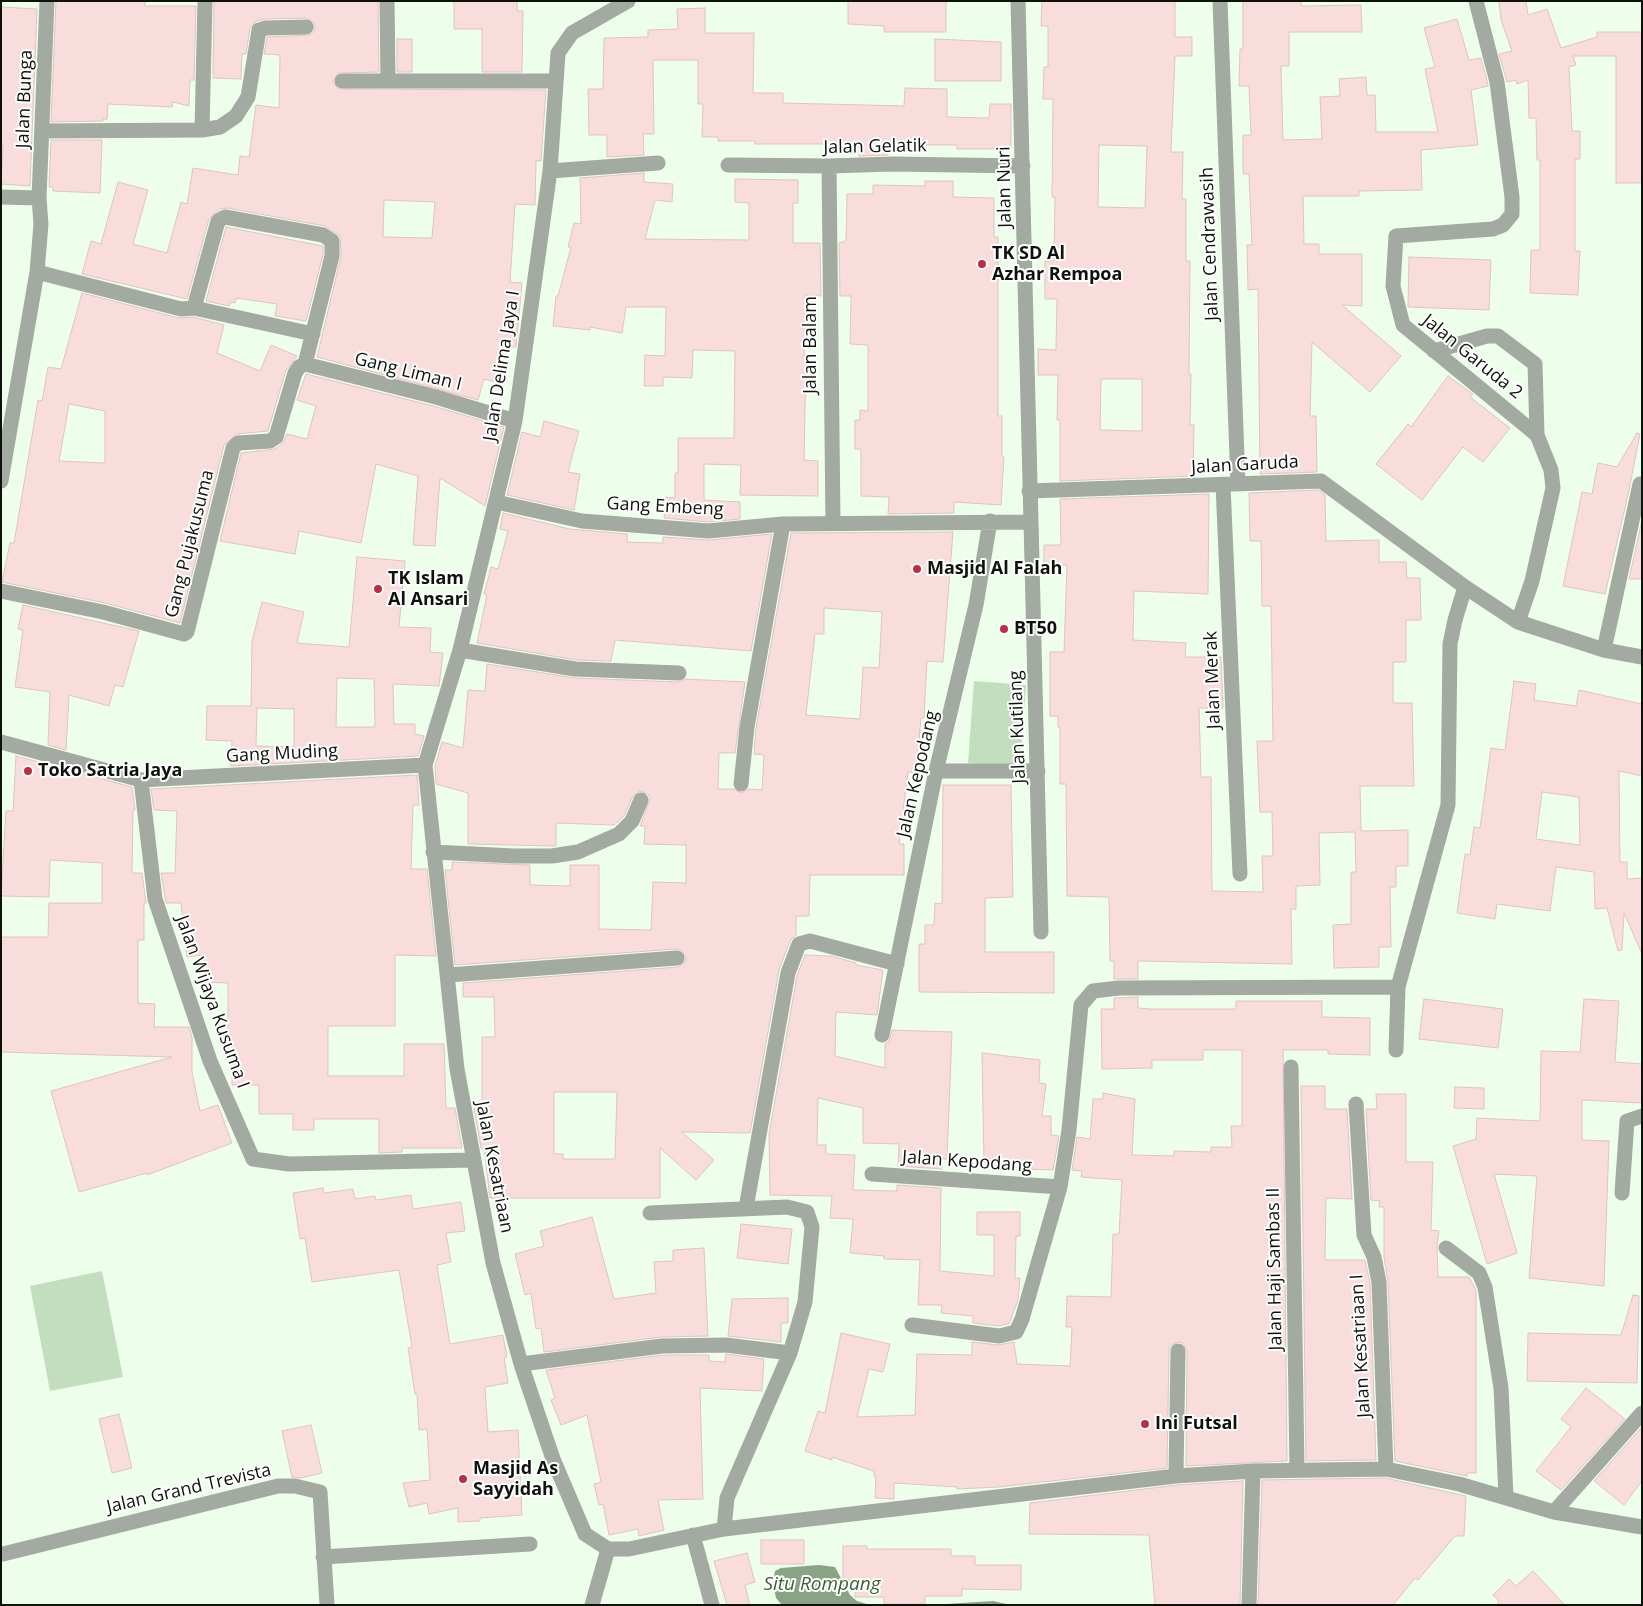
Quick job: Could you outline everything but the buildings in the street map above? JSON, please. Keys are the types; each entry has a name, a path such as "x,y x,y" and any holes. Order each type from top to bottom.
{"street":[{"name":"Jalan Bunga","path":"39,198 43,131 46,1"},
{"path":"202,130 205,1"},
{"path":"387,1 388,81"},
{"name":"Jalan Delima Jaya I","path":"425,765 460,650 515,421 550,171 558,52 572,33 628,1"},
{"name":"Jalan Nuri","path":"1018,1 1029,492"},
{"name":"Jalan Cendrawasih","path":"1220,1 1230,485"},
{"name":"Jalan Garuda 2","path":"1476,1 1497,82 1512,197 1512,214 1503,225 1493,229 1396,236 1393,286 1403,325 1537,434 1551,470 1554,488 1532,581 1518,622"},
{"path":"43,131 202,130 220,127 236,116 248,97 259,30 266,28 306,27"},
{"path":"342,81 555,81"},
{"path":"550,171 658,163"},
{"name":"Jalan Gelatik","path":"728,165 829,166 893,164 1023,166"},
{"name":"Jalan Balam","path":"829,166 833,523"},
{"path":"1,197 39,198 41,224 37,272 1,481"},
{"path":"194,308 218,221 225,217 323,235 332,241 332,256 313,334 300,369"},
{"path":"37,272 181,309 194,308 313,334"},
{"path":"1434,351 1487,336 1498,336 1535,364 1537,434"},
{"name":"Gang Liman I","path":"300,369 436,397 515,421"},
{"name":"Gang Pujakusuma","path":"1,591 102,612 184,634 187,632 233,448 238,443 270,442 276,437 300,369"},
{"name":"Jalan Garuda","path":"1029,492 1321,481 1466,587 1518,622 1604,650 1642,657"},
{"path":"1604,650 1640,484"},
{"name":"Jalan Merak","path":"1230,485 1240,874"},
{"path":"833,523 1031,522 1029,492"},
{"name":"Gang Embeng","path":"496,502 582,521 708,531 783,524 833,523"},
{"name":"Jalan Kepodang","path":"882,1035 936,771 969,640 990,521"},
{"name":"Jalan Kutilang","path":"1031,522 1041,932"},
{"path":"741,784 747,727 783,524"},
{"path":"1396,1050 1398,987 1448,805 1450,644 1455,620 1466,587"},
{"path":"460,650 575,669 678,673"},
{"path":"1,742 141,780"},
{"name":"Gang Muding","path":"141,780 425,765"},
{"name":"Jalan Kesatriaan","path":"425,765 457,1069 472,1160 493,1263 521,1364 553,1459 585,1534 608,1550"},
{"path":"936,771 1038,771"},
{"name":"Jalan Wijaya Kusuma I","path":"141,780 155,899 210,1060 253,1159 289,1164 472,1160"},
{"path":"433,852 514,856 552,856 578,852 619,834 632,821 640,800"},
{"path":"746,1208 788,973 799,944 810,941 897,964"},
{"path":"448,975 677,958"},
{"path":"912,1325 999,1336 1016,1332 1022,1319 1060,1187 1068,1130 1080,1005 1093,991 1119,988 1398,987"},
{"name":"Jalan Haji Sambas II","path":"1291,1067 1297,1470"},
{"name":"Jalan Kesatriaan I","path":"1356,1104 1364,1235 1374,1257 1379,1282 1386,1469"},
{"path":"1622,1193 1627,1121 1642,1116"},
{"name":"Jalan Kepodang","path":"872,1174 1060,1187"},
{"path":"650,1213 787,1207 807,1212 812,1227 805,1302 790,1353 727,1498 724,1529"},
{"path":"1446,1248 1479,1273 1485,1287 1501,1388 1506,1496"},
{"path":"521,1364 662,1346 726,1344 790,1353"},
{"path":"1176,1476 1178,1351"},
{"path":"1554,1512 1642,1413"},
{"path":"592,1605 608,1550 629,1549 724,1529 1176,1476 1253,1471 1386,1469 1506,1496 1554,1512 1642,1527"},
{"path":"1250,1605 1253,1471"},
{"name":"Jalan Grand Trevista","path":"2,1554 278,1486 295,1486 320,1492 327,1605"},
{"path":"693,1535 712,1605"},
{"path":"324,1557 530,1544"}],"shaded area":[{"path":"974,681 1026,685 1020,767 968,763"},
{"path":"102,1271 123,1377 50,1391 30,1286"}],"water":[{"name":"Situ Rompang","path":"819,1565 835,1567 850,1595 857,1601 870,1605 782,1605 776,1598 773,1583 775,1571 781,1568"},
{"name":"Situ Rompang","path":"993,1601 1011,1605 928,1605 946,1604"}],"place":[{"name":"TK SD Al Azhar Rempoa","path":"982,264"},
{"name":"Masjid Al Falah","path":"917,569"},
{"name":"TK Islam Al Ansari","path":"378,589"},
{"name":"BT50","path":"1004,629"},
{"name":"Toko Satria Jaya","path":"28,771"},
{"name":"Ini Futsal","path":"1145,1424"},
{"name":"Masjid As Sayyidah","path":"463,1479"}]}
